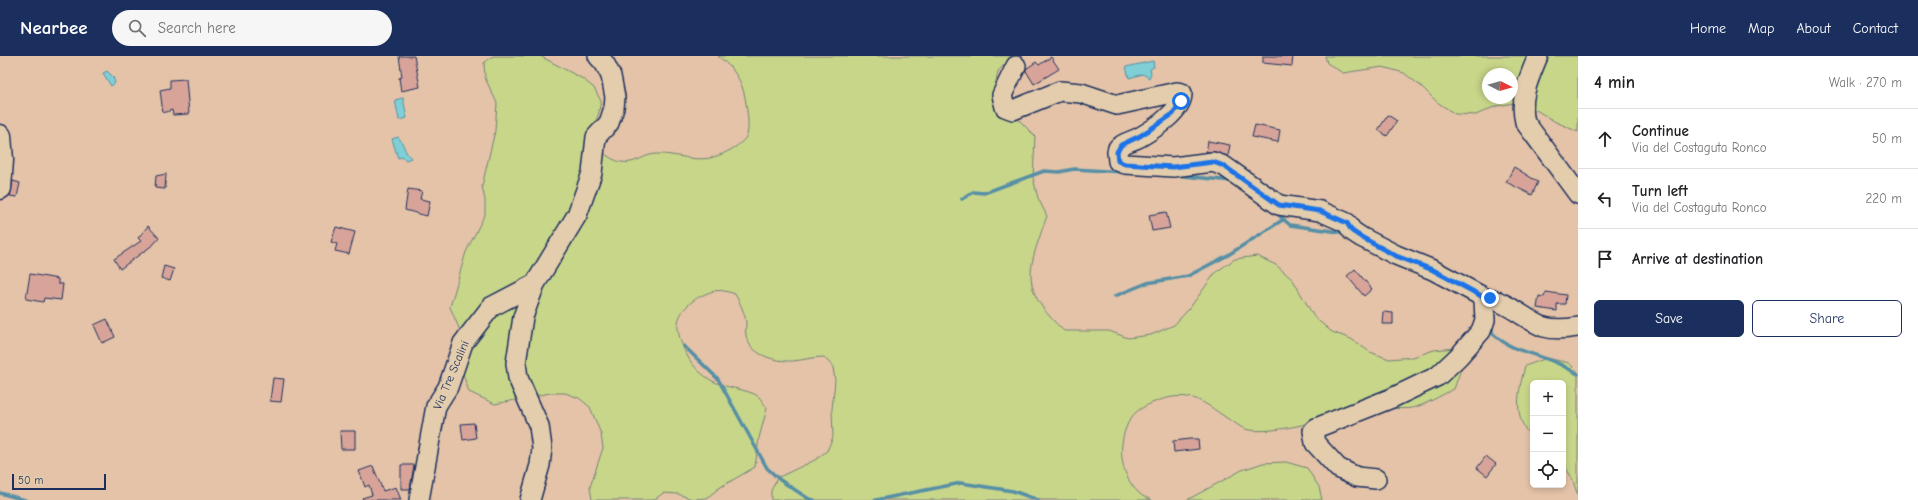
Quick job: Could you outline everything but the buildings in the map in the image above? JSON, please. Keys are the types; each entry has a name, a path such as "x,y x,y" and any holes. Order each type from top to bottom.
{"main road":[{"path":"0,136 2,160 0,188"}],"street":[{"path":"530,500 540,465 542,448 539,426 518,378 516,363 523,317 535,284 577,215 592,173 596,137 609,122 614,108 615,97 611,76 605,64 598,56"},
{"path":"1538,56 1522,99 1522,111 1525,122 1578,194"},
{"path":"1016,66 1002,95 1005,107 1012,110 1060,91 1081,93 1117,105 1177,92 1182,93 1181,101 1173,114 1140,136 1121,145 1117,152 1118,161 1125,164 1173,167 1213,162 1224,166 1279,205 1320,211 1347,223 1352,231 1396,256 1433,270 1487,299 1490,298 1504,304 1543,327 1563,330 1578,327"},
{"name":"Via Tre Scalini","path":"419,500 436,406 448,387 463,343 491,307 535,284"},
{"path":"1376,479 1357,477 1338,468 1315,443 1313,431 1316,428 1392,398 1438,376 1459,356 1481,331 1485,320 1484,300 1487,299"}],"green space":[{"path":"493,56 540,56 583,79 594,88 601,101 598,116 592,129 591,143 614,160 619,162 631,162 657,154 707,159 728,151 745,139 748,132 748,120 746,102 742,87 736,74 718,56 1013,56 998,71 994,91 1001,111 1020,121 1035,136 1033,178 1038,198 1047,216 1035,251 1031,278 1033,290 1039,302 1049,316 1064,331 1109,331 1128,338 1151,335 1174,325 1189,309 1216,272 1235,259 1257,256 1276,265 1293,280 1314,317 1332,332 1351,339 1370,352 1389,359 1413,357 1434,350 1455,348 1461,369 1454,389 1417,407 1370,409 1289,428 1273,430 1258,431 1245,429 1204,403 1188,397 1178,396 1152,403 1137,411 1126,427 1123,437 1122,457 1127,477 1132,486 1140,494 1152,500 771,500 771,491 777,478 815,460 827,451 833,437 832,409 835,381 833,367 824,357 786,361 764,356 752,348 748,342 745,315 735,294 726,291 714,291 696,299 684,309 679,318 678,329 682,345 690,361 702,374 717,383 758,396 767,408 759,438 755,467 719,488 707,498 692,499 678,494 663,493 654,500 592,500 590,487 603,448 601,434 590,407 579,398 565,393 550,393 495,404 469,392 459,362 461,333 450,307 466,252 485,214 485,200 482,186 495,131 497,103 485,78 484,63"},
{"path":"1325,56 1578,56 1578,132 1554,121 1536,110 1518,104 1518,68 1482,68 1482,104 1509,104 1496,106 1476,115 1455,114 1437,102 1422,87 1404,73 1383,67 1343,73 1327,63"},
{"path":"1547,358 1569,363 1578,372 1578,496 1572,478 1566,468 1566,380 1530,380 1530,436 1522,422 1518,404 1520,386 1525,366"},
{"path":"1286,462 1307,468 1319,487 1322,500 1187,500 1242,470 1263,463"}],"water":[{"path":"1153,61 1154,67 1150,69 1151,73 1149,78 1143,74 1129,78 1126,67"},
{"path":"107,71 113,77 115,83 111,86 103,73"},
{"path":"403,98 407,118 399,120 395,100"},
{"path":"398,137 411,158 406,160 402,157 398,158 392,139"}],"waterway":[{"path":"962,199 973,192 984,193 1044,171 1059,172 1074,169 1124,172"},
{"path":"1174,175 1232,181"},
{"path":"1275,212 1290,225 1346,233"},
{"path":"1115,296 1147,283 1188,276 1228,255 1284,219"},
{"path":"1492,324 1492,333 1512,347 1555,362 1578,374"},
{"path":"684,346 718,379 767,468 780,480 809,499 814,500"},
{"path":"876,500 961,483 1013,491 1038,500"},
{"path":"0,493 25,500"}],"route":[{"path":"1181,101 1173,114 1140,136 1121,145 1117,152 1118,161 1125,164 1173,167 1213,162 1224,166 1267,198 1279,205 1320,211 1347,223 1352,231 1396,256 1433,270 1478,295 1487,299 1490,298"}]}
